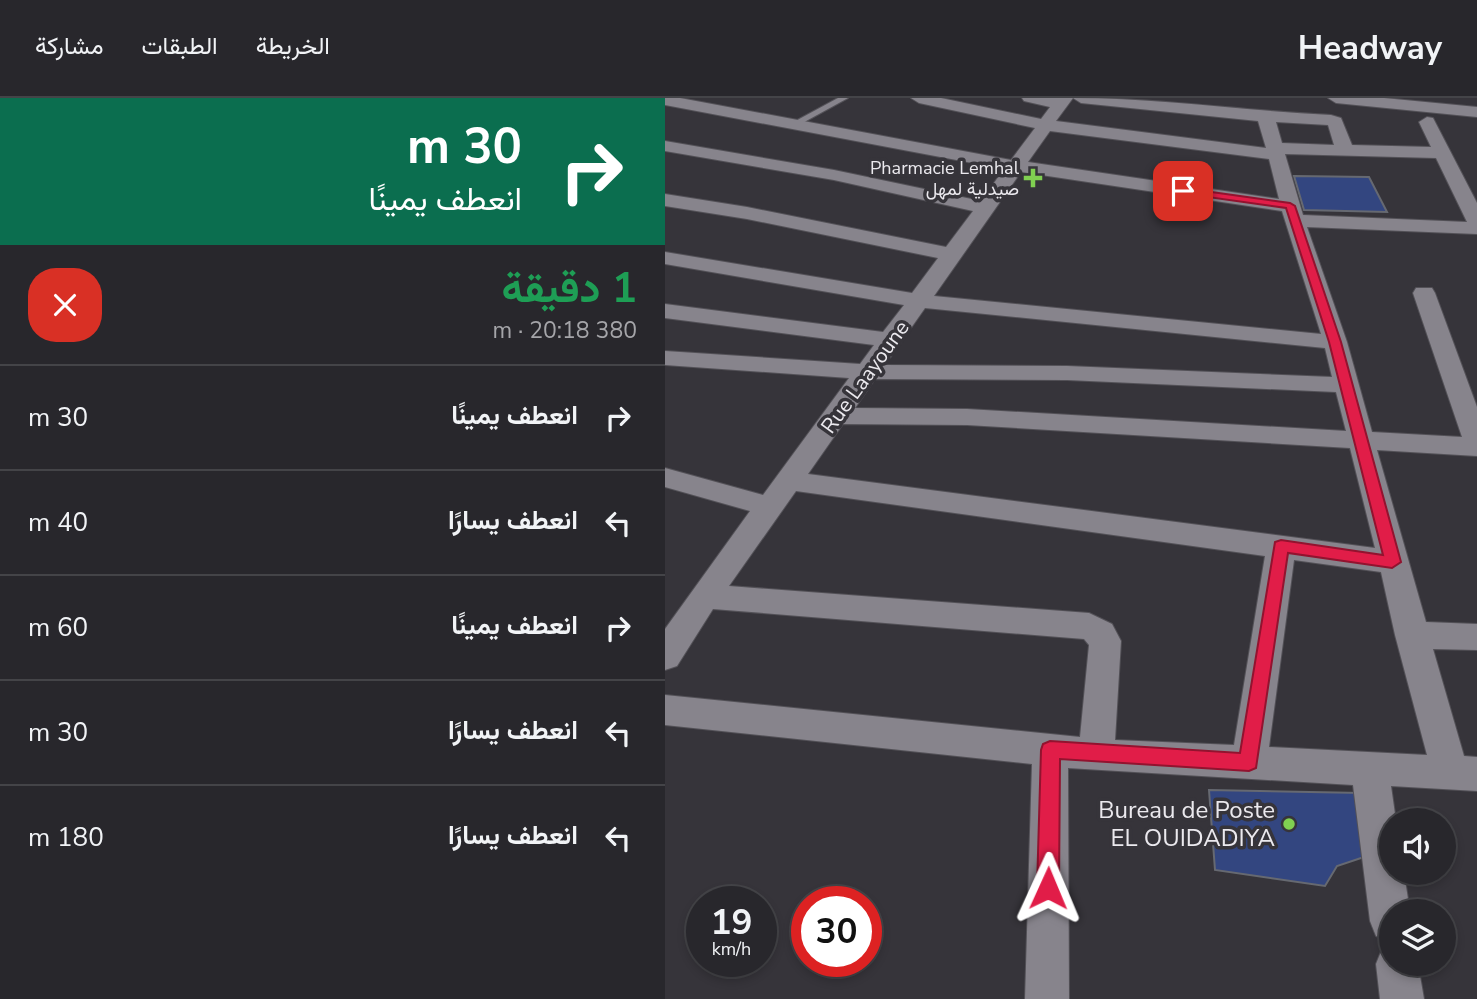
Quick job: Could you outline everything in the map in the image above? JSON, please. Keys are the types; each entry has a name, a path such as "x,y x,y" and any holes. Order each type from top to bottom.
{"street":[{"path":"698,122 737,98"},
{"path":"919,98 1046,125 1275,152 1345,150 1441,153"},
{"path":"1030,98 1331,120 1335,122 1345,150"},
{"path":"1263,117 1280,98"},
{"path":"1336,98 1477,112"},
{"path":"665,100 1016,166 1293,213 1477,228"},
{"name":"Rue Laayoune","path":"665,656 705,596 1016,166 1046,125 1069,100"},
{"path":"665,710 1096,755 1464,774 1411,635 1335,342 1293,213 1267,121 1263,117"},
{"path":"1427,122 1477,222"},
{"path":"665,144 681,132"},
{"path":"665,144 834,175 987,208"},
{"path":"665,200 747,213 953,255"},
{"path":"665,258 920,301 1335,342"},
{"path":"837,416 967,417 1477,445 1423,293"},
{"path":"665,311 892,341"},
{"path":"665,359 869,372 1067,373 1346,385"},
{"path":"665,477 771,507"},
{"path":"790,481 1392,562"},
{"path":"1249,762 1281,546"},
{"path":"705,596 1089,626 1104,636 1105,645 1096,755"},
{"path":"1411,635 1477,637"},
{"path":"1047,999 1050,750"},
{"path":"1370,771 1388,899"},
{"path":"1399,976 1402,999"}],"lane":[{"path":"794,124 844,98"}],"building":[{"path":"1294,176 1369,177 1387,212 1304,210"},
{"name":"Bureau de Poste EL OUIDADIYA","path":"1209,790 1362,793 1370,855 1337,866 1325,886 1215,870"}],"place":[{"name":"Pharmacie Lemhal صيدلية لمهل","path":"1033,178"},
{"name":"Bureau de Poste EL OUIDADIYA","path":"1289,824"}],"route":[{"path":"1048,888 1050,750 1096,755 1249,762 1281,546 1392,562 1335,342 1290,206 1183,191"}]}
